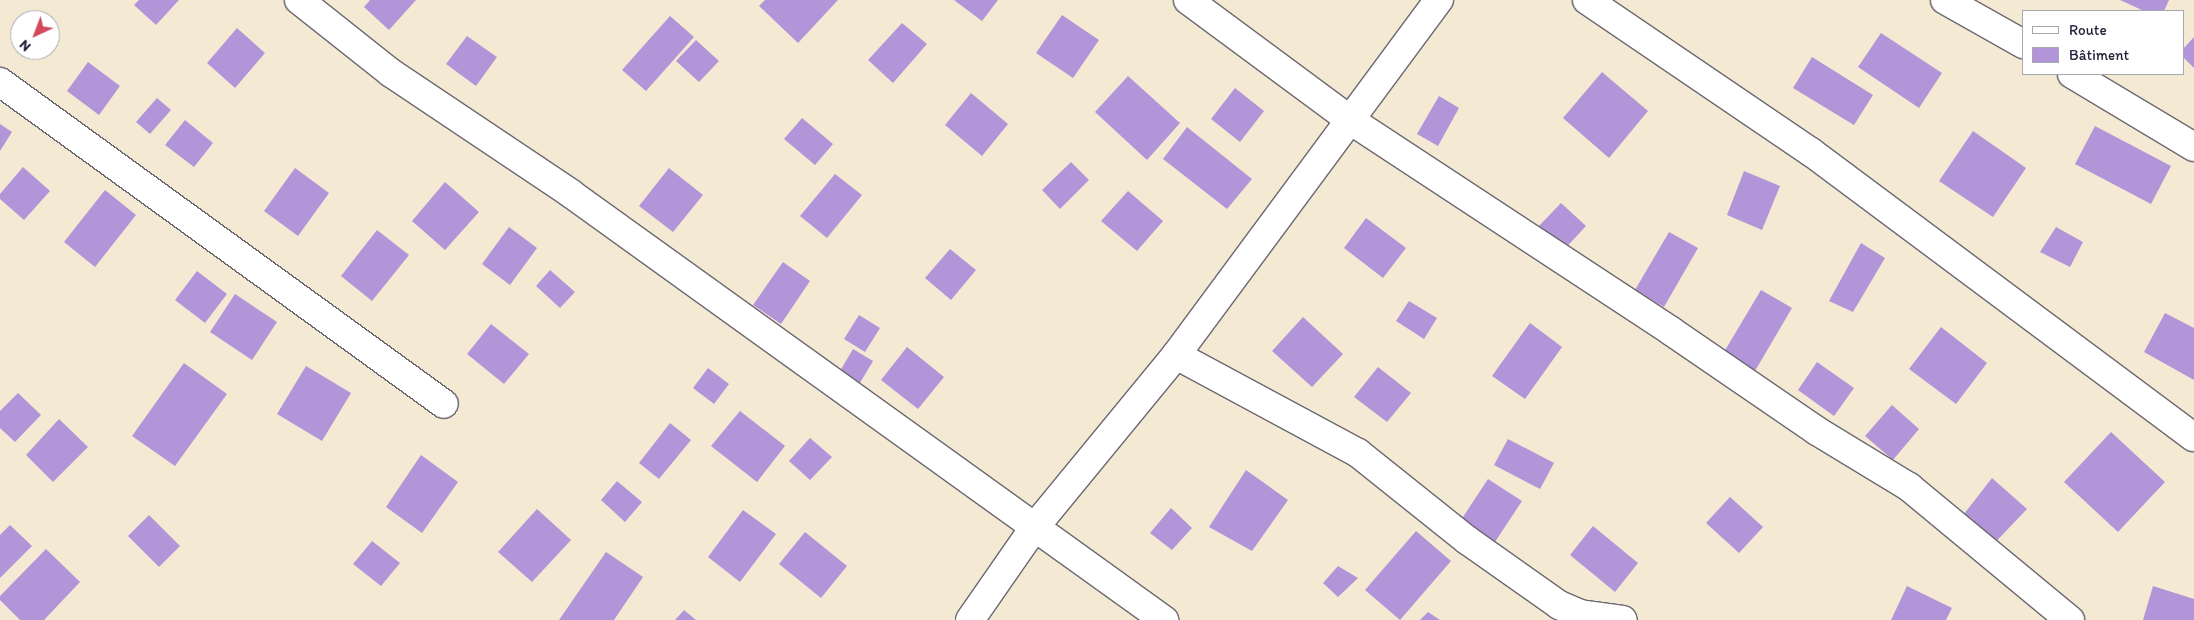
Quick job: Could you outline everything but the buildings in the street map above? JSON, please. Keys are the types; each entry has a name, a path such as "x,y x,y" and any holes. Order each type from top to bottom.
{"street":[{"path":"299,0 392,73 570,193 1164,620"},
{"path":"1188,0 1350,120 1671,330 1817,431 1908,487 2070,620"},
{"path":"970,620 1034,528 1176,355 1439,0"},
{"path":"1587,0 1811,152 2194,437"},
{"path":"1945,0 2022,43"},
{"path":"2074,75 2194,147"},
{"path":"0,82 444,404"},
{"path":"1176,355 1358,453 1467,540 1559,605 1580,614 1622,620"}]}
